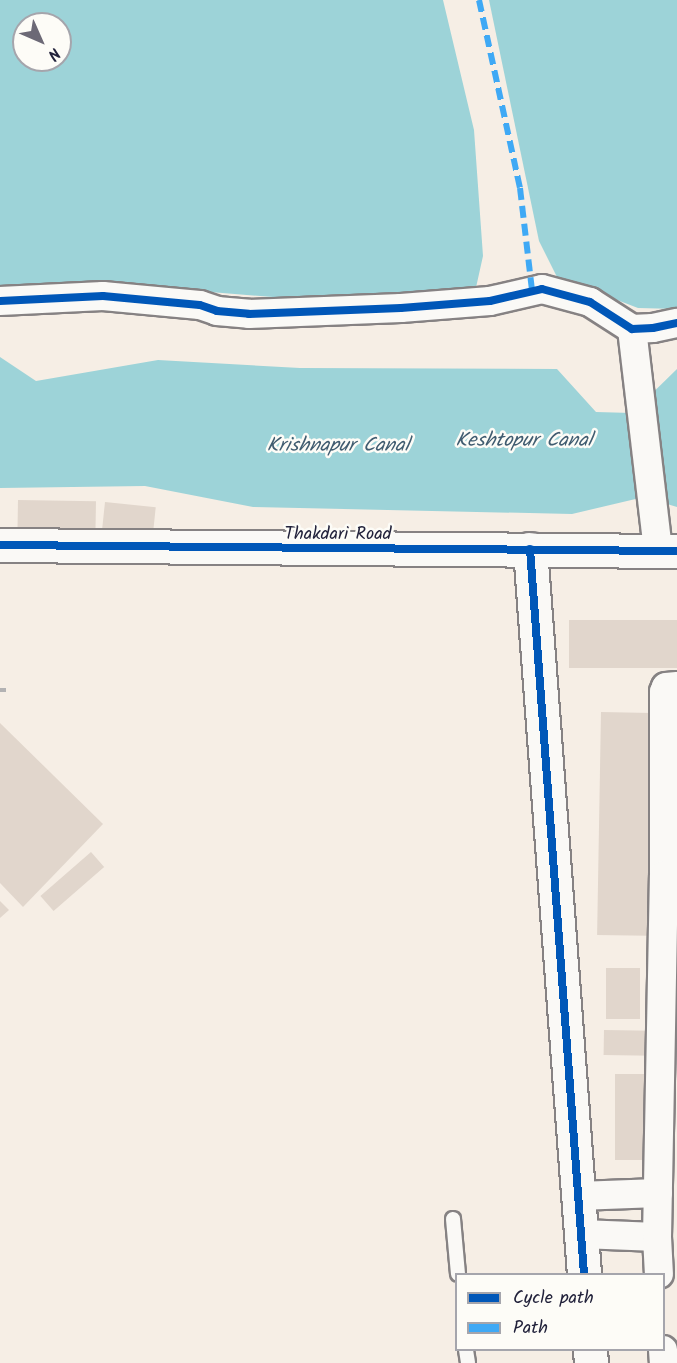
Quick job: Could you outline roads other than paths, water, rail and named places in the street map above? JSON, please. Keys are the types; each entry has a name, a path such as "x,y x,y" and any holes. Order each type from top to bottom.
{"street":[{"path":"0,301 103,296 200,305 217,311 249,314 401,308 490,301 542,289 590,302 632,329 677,323"},
{"path":"632,329 640,381 652,510 668,551"},
{"name":"Thakdari Road","path":"0,545 266,550 668,551"},
{"path":"530,549 584,1273"},
{"path":"659,1273 658,1193 668,1090 670,875 664,692 666,687 677,686"},
{"path":"578,1196 658,1193"},
{"path":"581,1234 657,1237"}],"lane":[{"path":"453,1219 458,1273"}],"water":[{"path":"0,0 443,0 474,130 483,256 475,292 348,303 198,291 0,291"},
{"path":"489,0 677,0 677,309 638,308 557,277 539,241"},
{"name":"Keshtopur Canal","path":"0,357 36,381 158,360 300,368 557,369 596,412 632,413 677,369 677,507 644,497 572,514 253,507 145,486 0,488"}],"water label":[{"name":"Krishnapur Canal","path":"338,446"}]}
